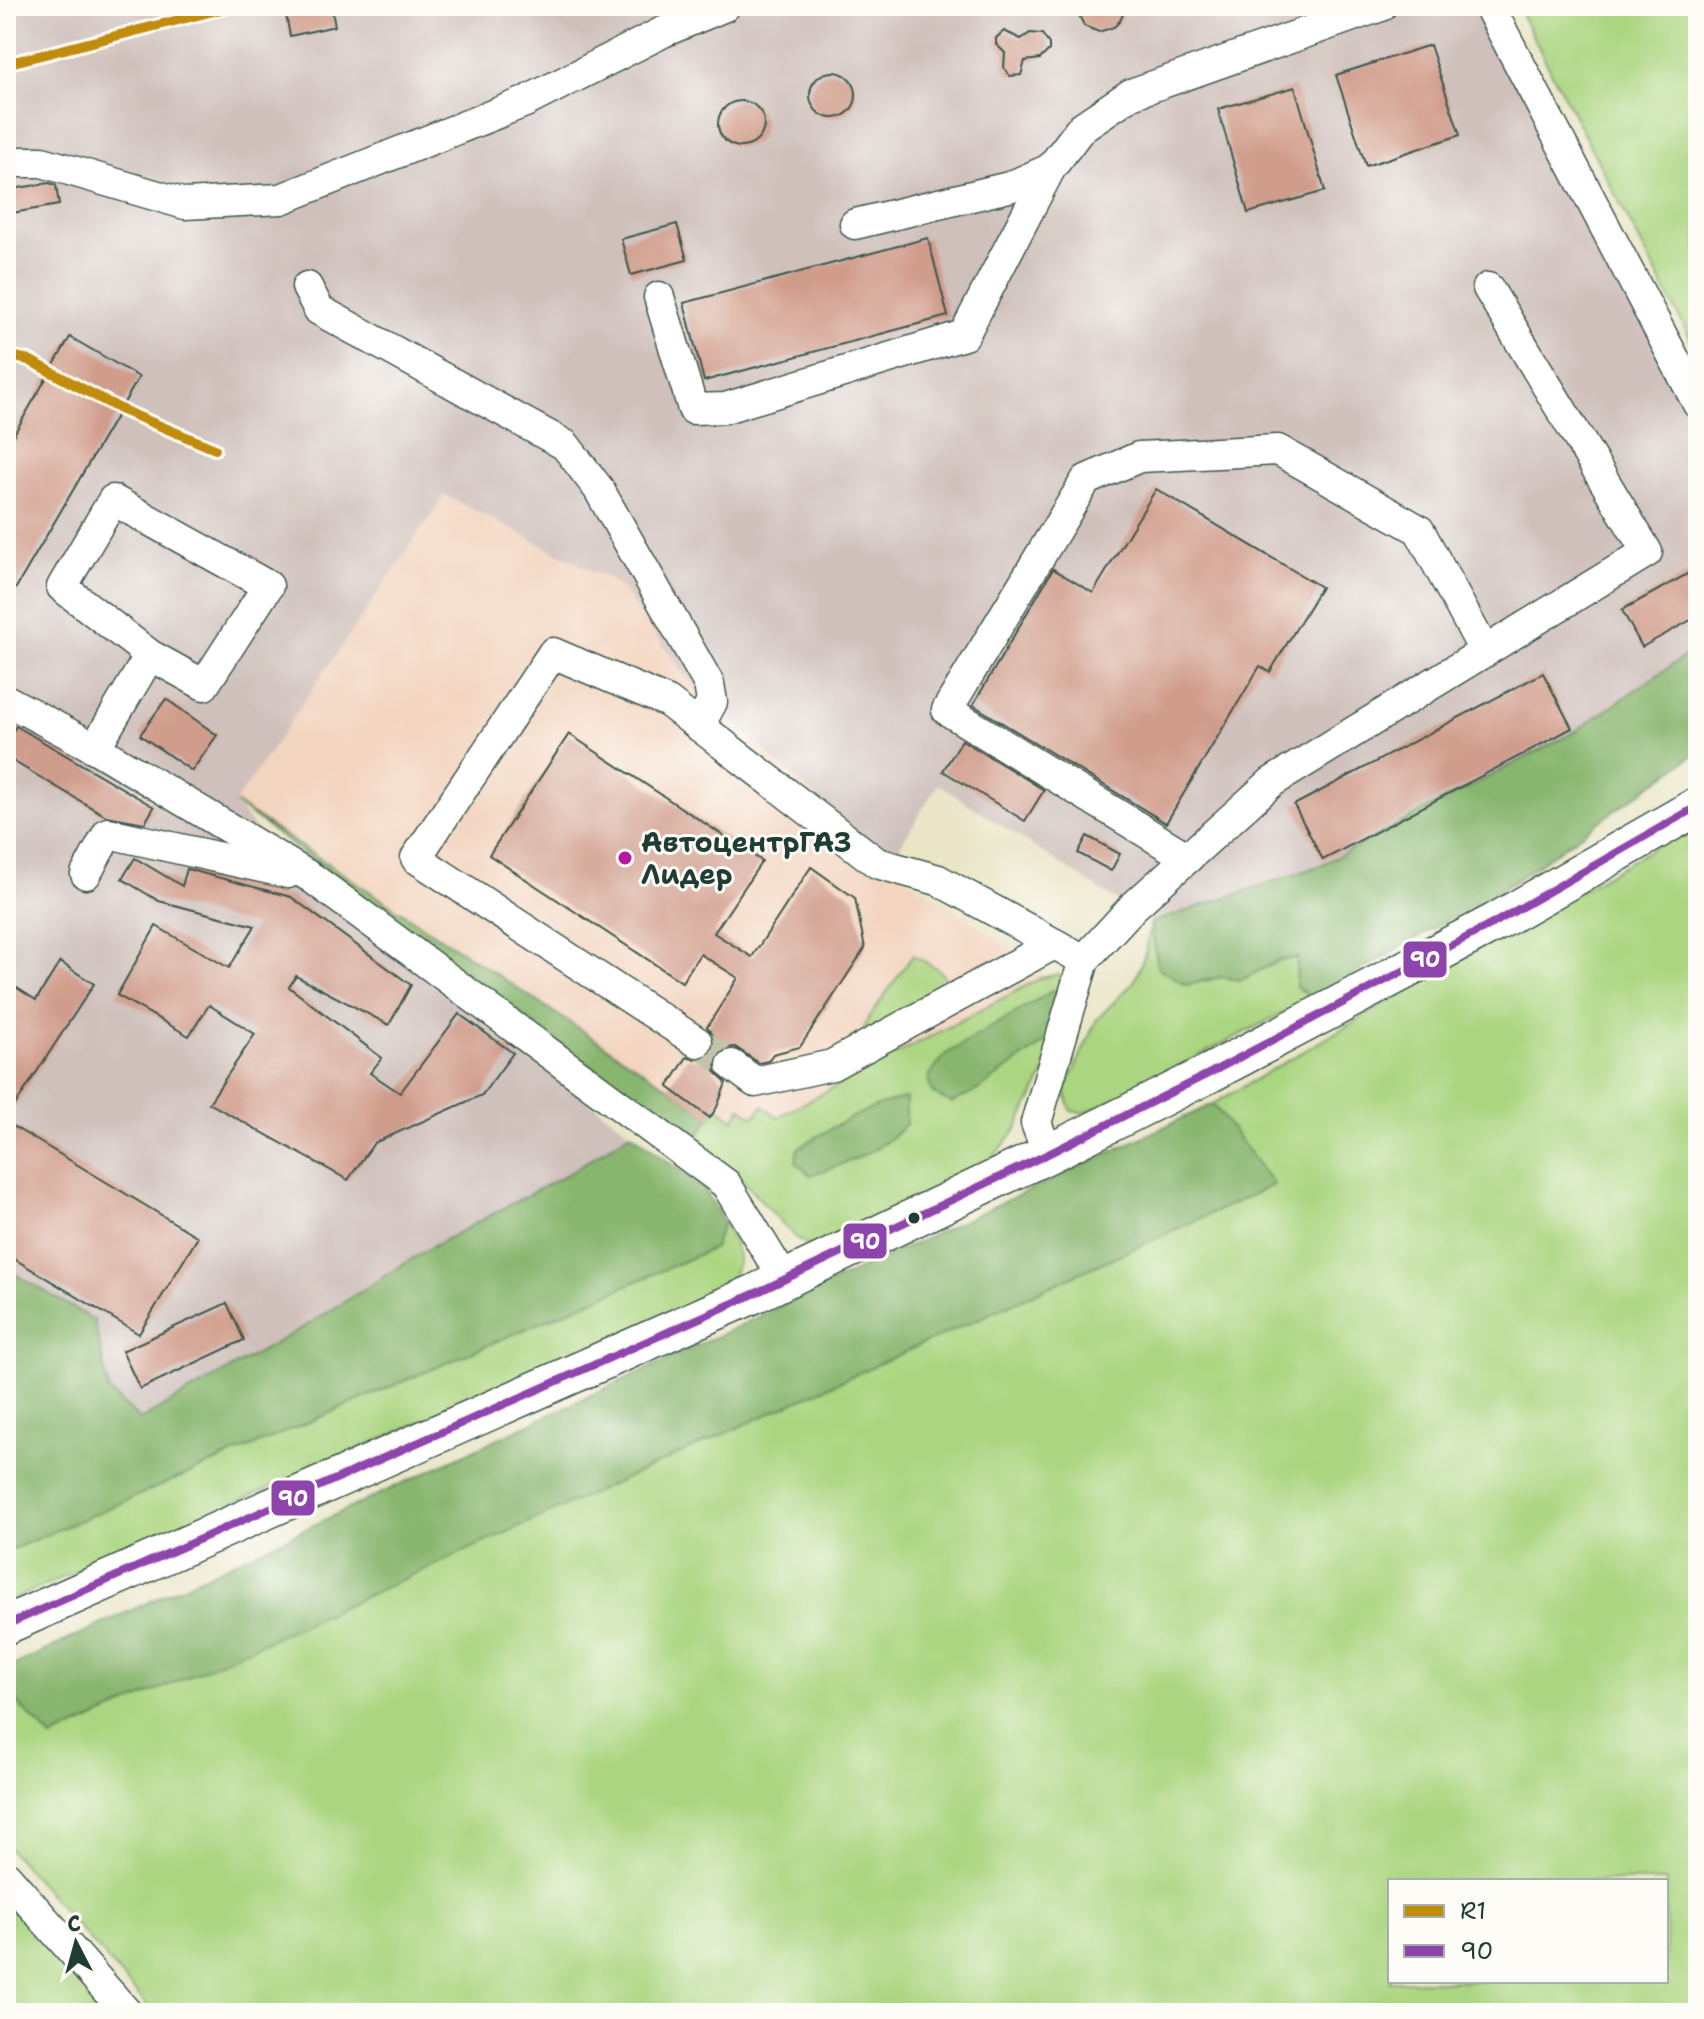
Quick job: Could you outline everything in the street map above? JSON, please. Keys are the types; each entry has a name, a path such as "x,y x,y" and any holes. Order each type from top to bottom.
{"main road":[{"path":"6,1625 784,1279 1048,1154 1210,1073 1480,930 1698,806"}],"street":[{"path":"6,162 42,162 185,204 281,199 525,102 663,32 725,6"},
{"path":"659,297 693,409 725,408 964,335 1050,169 1082,127 1131,94 1381,6"},
{"path":"1489,6 1698,404"},
{"path":"855,224 1009,187 1050,169"},
{"path":"307,287 319,310 565,445 598,488 709,684 712,702 699,726"},
{"path":"1048,1154 1036,1123 1084,960 1133,907 1272,782 1647,552 1488,288"},
{"path":"1188,858 947,710 1086,480 1139,457 1278,450 1419,530 1485,652"},
{"path":"113,500 268,586 204,685 150,655 62,587 113,500"},
{"path":"697,1042 416,858 553,653 668,702 877,863 938,880 1084,960"},
{"path":"95,748 150,655"},
{"path":"6,700 95,748 312,878 726,1184 784,1279"},
{"path":"86,874 108,833 312,878"},
{"path":"732,1065 755,1082 832,1065 1054,944"},
{"path":"6,1876 127,2013"}],"shaded area":[{"path":"6,6 1492,6 1494,28 1698,424 1698,647 1576,731 1319,866 1151,923 938,784 889,864 691,683 618,584 445,495 235,803 299,884 631,1133 569,1173 426,1250 309,1324 140,1420 109,1392 94,1320 6,1269"},
{"path":"446,495 618,584 691,683 912,882 1039,967 1052,991 766,1147 710,1118 668,1087 235,803"}],"green space":[{"path":"1517,6 1698,6 1698,353"},
{"path":"1698,647 1698,752 1512,883 1312,998 1296,987 1297,958 1278,961 1241,980 1221,977 1187,985 1158,968 1151,923 1319,866 1576,731"},
{"path":"235,803 668,1087 710,1118 693,1142"},
{"path":"1698,822 1698,2013 154,2013 6,1845 6,1667 10,1667 17,1703 1273,1185 1213,1104"},
{"path":"1151,923 1158,968 1187,985 1221,977 1241,980 1278,961 1297,958 1296,987 1312,998 1119,1097 1084,1113 1071,1111 1065,1090 1097,1019 1134,982 1145,954"},
{"path":"913,955 939,970 955,992 868,1036 864,1029 868,1019"},
{"path":"1059,974 1064,978 1069,1025 1016,1130 987,1165 811,1247 796,1238 745,1183 693,1142 717,1107 734,1120 741,1108 754,1117 763,1106 778,1117 1041,978"},
{"path":"1052,991 1060,995 1069,1025 978,1090 951,1103 932,1093 928,1078 946,1054"},
{"path":"906,1098 906,1124 874,1150 810,1175 796,1162 798,1148 824,1132 863,1112"},
{"path":"1213,1104 1274,1185 52,1738 17,1703 10,1667"},
{"path":"631,1133 705,1190 723,1221 714,1248 6,1552 6,1269 94,1320 109,1391 140,1420 309,1324 426,1250 569,1173"},
{"path":"723,1221 738,1260 733,1274 716,1294 6,1602 6,1552 714,1248"},
{"path":"6,1892 111,2013 6,2013"}],"building":[{"path":"331,6 335,26 290,36 286,15"},
{"path":"1075,6 1126,6 1114,27 1099,32 1084,26"},
{"path":"1004,31 1021,39 1030,33 1042,34 1049,44 1049,50 1040,59 1025,61 1021,75 1010,76 1004,68 1005,53 996,44 996,38"},
{"path":"1430,45 1460,135 1366,166 1336,75"},
{"path":"833,72 849,79 856,95 849,111 833,118 817,111 810,95 817,79"},
{"path":"1295,87 1325,191 1248,213 1218,109"},
{"path":"741,101 757,108 764,124 757,140 741,147 725,140 718,124 725,108"},
{"path":"49,183 56,185 59,205 6,214 6,190"},
{"path":"677,224 687,260 631,275 621,239"},
{"path":"928,238 948,316 704,381 684,303"},
{"path":"70,337 139,377 6,605 6,448"},
{"path":"1156,489 1321,587 1270,672 1260,666 1166,823 973,705 1053,569 1093,593"},
{"path":"1698,568 1698,616 1642,647 1622,610"},
{"path":"1543,673 1572,728 1323,860 1294,805"},
{"path":"166,699 217,735 192,771 140,735"},
{"path":"16,726 154,807 145,823 106,816 6,757 6,743"},
{"name":"АвтоцентрГАЗ Лидер","path":"569,734 762,861 714,933 752,957 811,867 855,898 865,948 800,1047 773,1054 768,1061 759,1063 735,1047 726,1048 718,1054 714,1062 715,1071 726,1083 710,1118 668,1087 687,1057 695,1060 704,1058 712,1051 715,1042 707,1027 738,978 700,954 682,982 489,855"},
{"path":"962,740 1044,790 1025,821 943,771"},
{"path":"1087,836 1120,854 1111,871 1078,853"},
{"path":"135,858 182,886 187,869 291,897 411,985 389,1025 296,976 289,987 382,1058 370,1073 400,1093 459,1014 513,1053 482,1095 374,1143 348,1180 209,1103 255,1034 209,1005 189,1036 117,995 156,926 229,968 255,926 159,901 122,879"},
{"path":"60,962 94,984 6,1119 6,981 36,1000"},
{"path":"6,1122 198,1237 139,1334 6,1254"},
{"path":"227,1303 244,1340 140,1389 122,1351"}],"tunnel":[{"path":"697,1042 732,1065"}],"transit line":[{"name":"R1","path":"6,64 233,6"},
{"name":"R1","path":"6,355 29,360 122,410 215,449"},
{"name":"90","path":"6,1625 756,1293 1048,1154 1210,1073 1494,923 1698,806"}],"place":[{"name":"АвтоцентрГАЗ Лидер","path":"625,858"}]}
